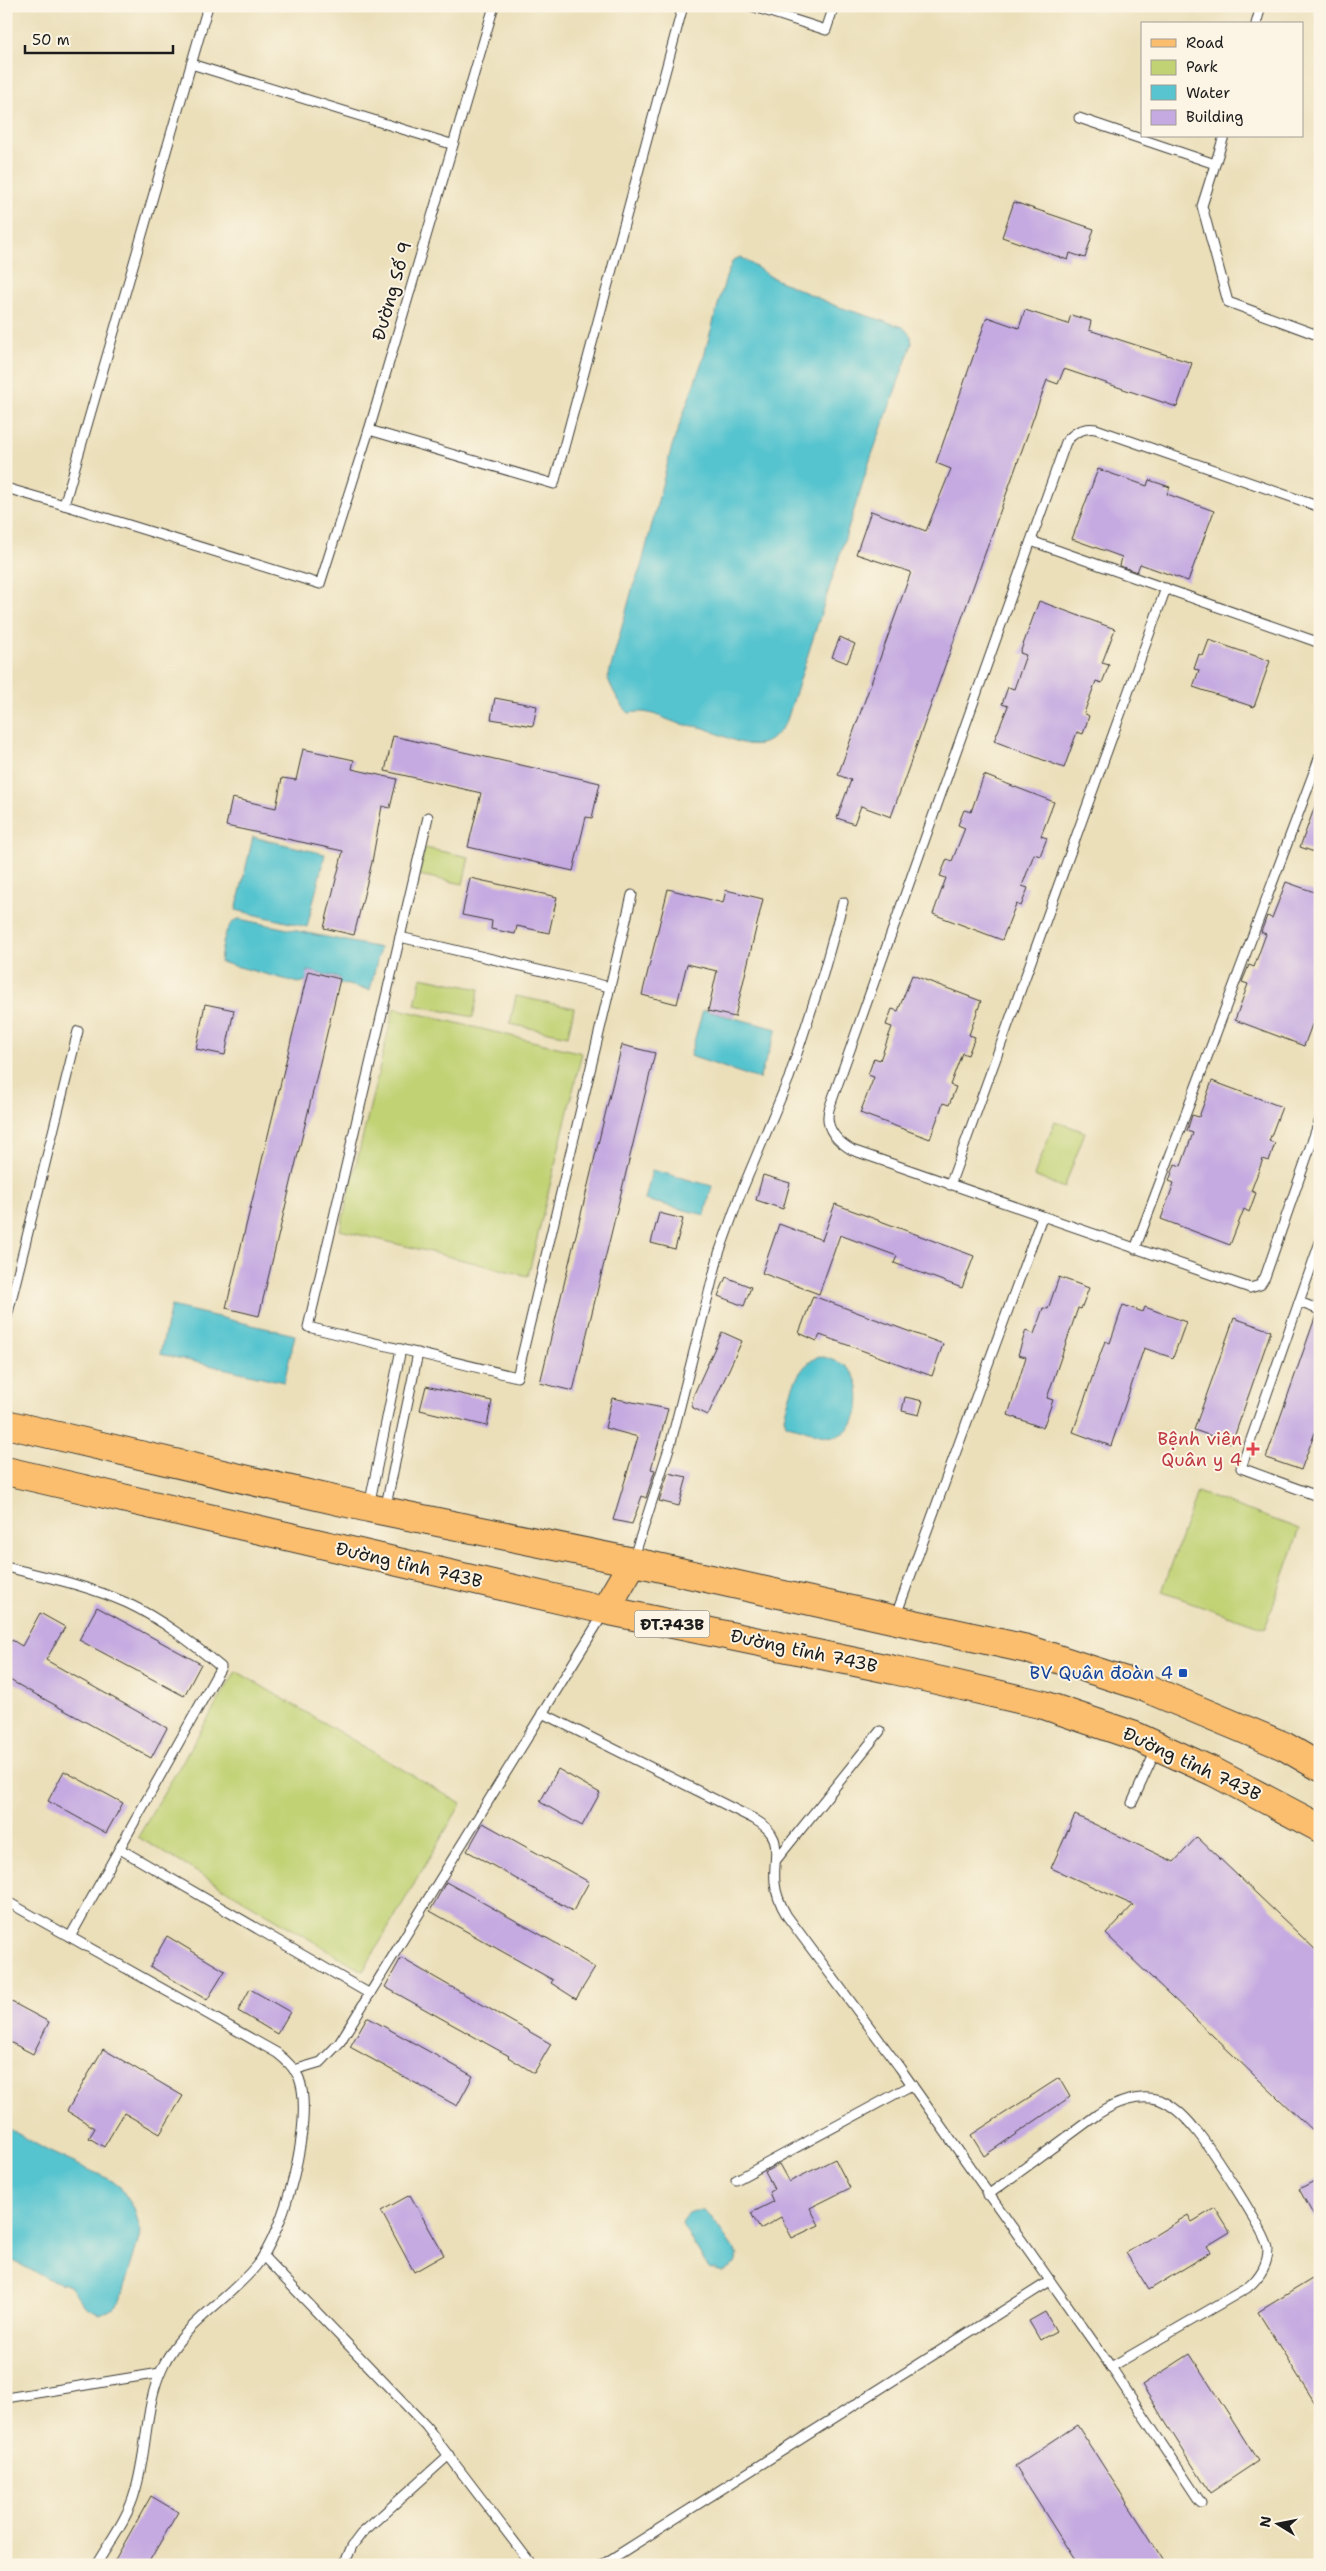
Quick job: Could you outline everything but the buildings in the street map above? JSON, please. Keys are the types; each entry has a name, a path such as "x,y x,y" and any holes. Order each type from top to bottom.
{"main road":[{"path":"6,1424 377,1510 633,1562 1027,1649 1141,1686 1284,1746 1320,1766"},
{"name":"Đường tỉnh 743B","path":"6,1471 605,1610 894,1670 1044,1705 1089,1718 1158,1747 1214,1772 1320,1828"},
{"path":"605,1610 633,1562"}],"lane":[{"path":"6,488 64,506 208,6"},
{"name":"Đường Số 9","path":"64,506 320,584 369,430 494,6"},
{"path":"369,430 554,484 682,6"},
{"path":"751,6 826,30 834,6"},
{"path":"1257,22 1261,6"},
{"path":"191,64 452,144"},
{"path":"1079,118 1215,164"},
{"path":"1223,138 1202,206 1228,302 1320,336"},
{"path":"1320,507 1089,428 1077,431 1066,442 827,1113 832,1132 837,1140 852,1150 1245,1288 1260,1285 1265,1277 1320,1119"},
{"path":"1031,541 1320,642"},
{"path":"950,1185 1166,588"},
{"path":"1134,1249 1320,756"},
{"path":"428,817 308,1327 517,1377 632,895"},
{"path":"633,1562 672,1442 719,1253 740,1194 789,1078 823,974 843,902"},
{"path":"400,937 610,987"},
{"path":"6,1321 78,1030"},
{"path":"894,1621 1042,1216"},
{"path":"1320,1242 1241,1468 1320,1496"},
{"path":"1299,1302 1320,1310"},
{"path":"377,1510 402,1349"},
{"path":"377,1510 418,1353"},
{"path":"6,1567 104,1594 128,1603 176,1632 221,1667 70,1937"},
{"path":"294,2070 312,2066 334,2051 605,1610"},
{"path":"542,1713 763,1824 775,1840 775,1882 784,1911 912,2085 988,2195 1111,2366 1201,2503"},
{"path":"776,1860 880,1731"},
{"path":"1132,1803 1158,1747"},
{"path":"120,1849 370,1994"},
{"path":"6,1901 277,2053 294,2070 299,2079 303,2114 296,2165 283,2213 263,2256 248,2275 182,2338 160,2373 148,2412 135,2492 124,2518 96,2565"},
{"path":"736,2180 912,2085"},
{"path":"988,2195 1098,2114 1118,2103 1139,2098 1159,2100 1176,2111 1197,2131 1267,2240 1265,2266 1254,2282 1247,2288 1111,2366"},
{"path":"263,2256 400,2398 449,2455 532,2565"},
{"path":"602,2565 1050,2281"},
{"path":"6,2398 160,2373"},
{"path":"344,2565 352,2546 361,2534 449,2455"}],"green space":[{"path":"425,848 469,857 463,884 419,875"},
{"path":"421,977 479,989 473,1017 415,1005"},
{"path":"516,996 574,1008 568,1036 510,1024"},
{"path":"394,1008 582,1053 528,1276 340,1230"},
{"path":"1055,1121 1085,1132 1064,1188 1034,1176"},
{"path":"1197,1492 1300,1529 1265,1628 1162,1592"},
{"path":"236,1671 461,1804 363,1971 138,1837"}],"water":[{"path":"741,257 771,277 836,306 903,327 911,336 912,344 870,460 787,720 778,733 769,741 759,744 738,742 704,728 680,724 654,714 642,712 629,713 617,697 608,678 633,586 641,567 672,446 703,359 725,280 733,260"},
{"path":"253,837 325,854 307,927 236,910"},
{"path":"239,919 380,948 370,990 339,983 340,978 308,971 306,981 299,983 220,962 227,931 234,921"},
{"path":"703,1010 777,1029 759,1079 690,1056"},
{"path":"652,1170 712,1186 705,1215 645,1200"},
{"path":"171,1306 295,1335 284,1382 160,1354"},
{"path":"819,1356 834,1360 848,1368 854,1375 857,1385 859,1395 856,1416 844,1432 836,1436 819,1435 791,1426 786,1424 784,1417 799,1374 804,1367"},
{"path":"6,2127 48,2151 111,2180 120,2187 134,2208 141,2232 120,2301 114,2308 100,2314 85,2306 70,2286 46,2278 6,2257"},
{"path":"704,2211 712,2218 738,2255 735,2264 722,2272 709,2268 681,2223 690,2212"}],"place":[{"name":"Bệnh viên Quân y 4","path":"1253,1449"},
{"name":"BV Quân đoàn 4","path":"1183,1673"}]}
